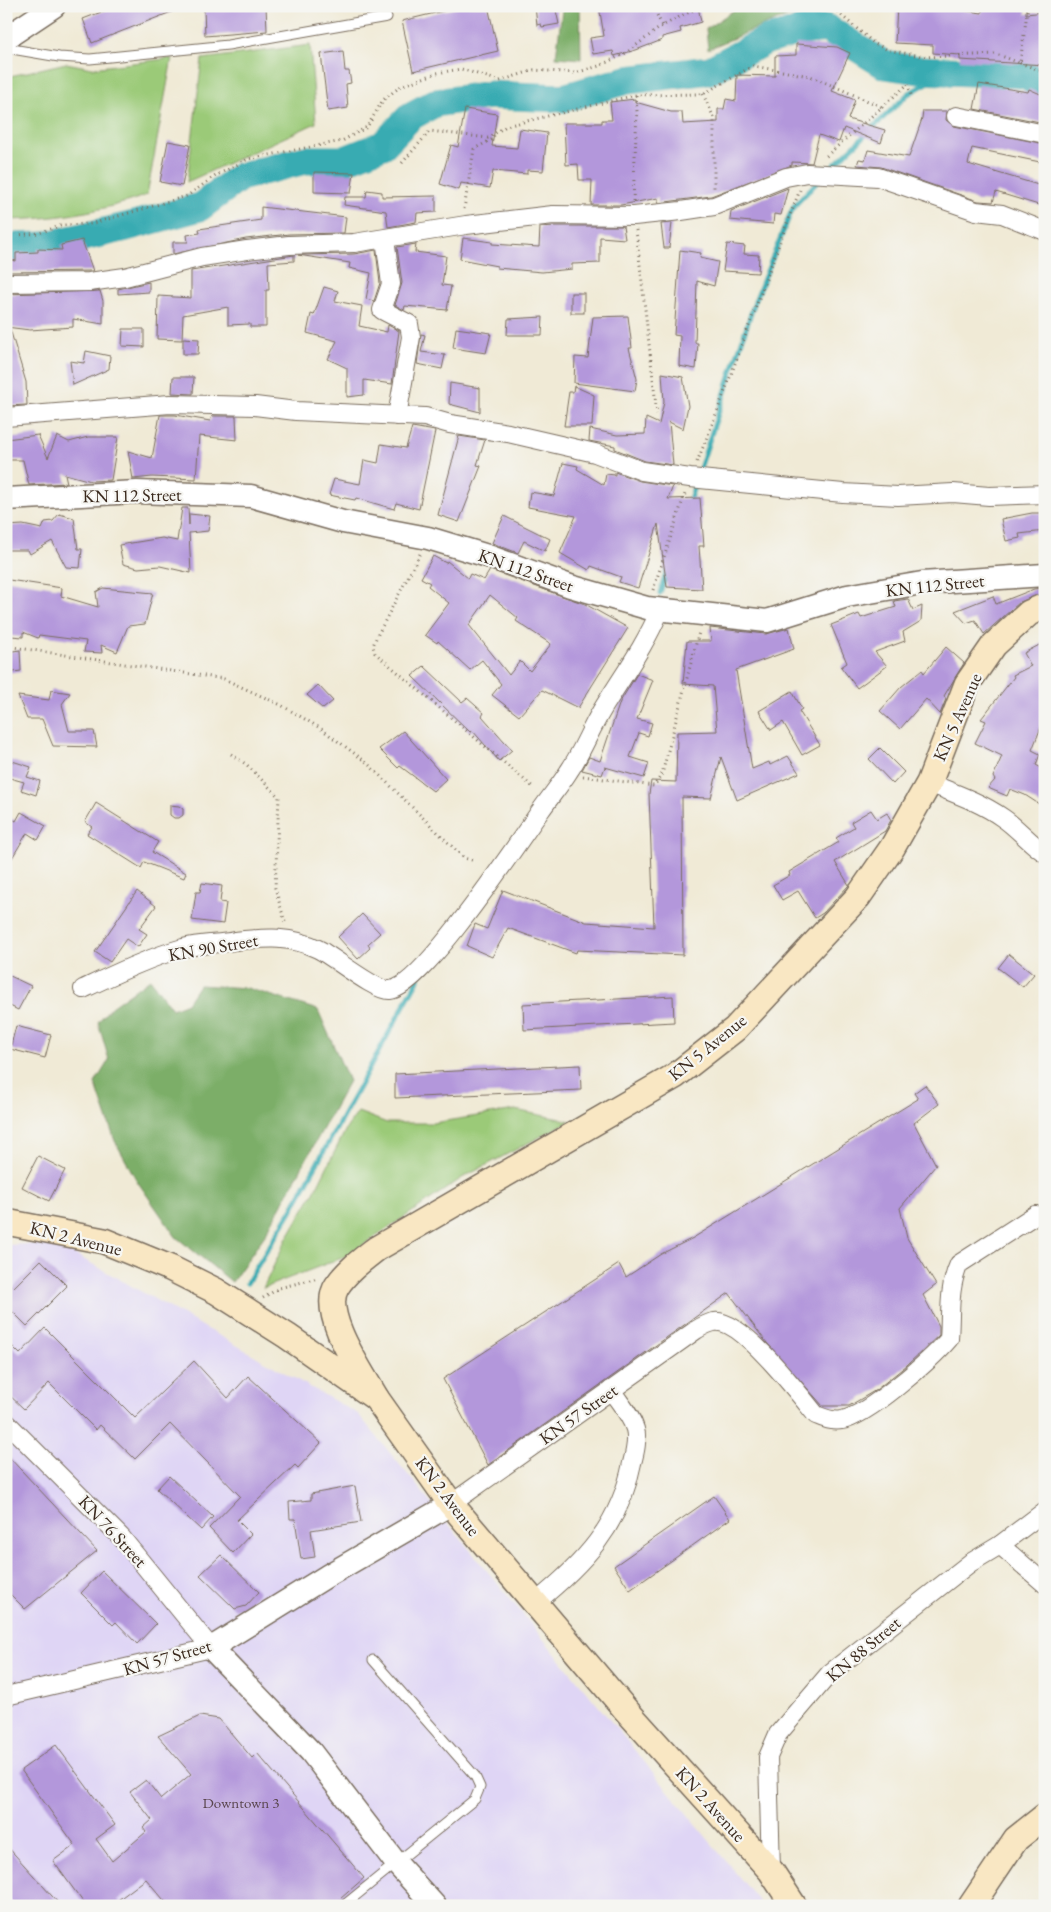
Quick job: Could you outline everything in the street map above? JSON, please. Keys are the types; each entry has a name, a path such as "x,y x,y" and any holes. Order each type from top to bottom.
{"main road":[{"name":"KN 5 Avenue","path":"376,1398 335,1321 331,1302 336,1287 353,1267 376,1249 675,1076 735,1029 858,897 892,848 929,783 967,684 994,645 1029,613 1045,606"},
{"name":"KN 2 Avenue","path":"6,1222 104,1241 170,1268 216,1291 245,1309 376,1398 451,1504 626,1710 771,1870 794,1906"},
{"path":"971,1906 1016,1839 1045,1816"}],"street":[{"path":"6,38 54,6"},
{"path":"956,116 1045,134"},
{"path":"6,283 89,282 125,277 202,257 247,250 289,245 354,243 466,225 553,215 634,216 714,206 786,177 807,173 844,174 878,178 976,211 1002,214 1045,231"},
{"path":"386,238 391,284 382,310 409,324 411,337 397,416"},
{"path":"6,417 170,404 254,406 296,411 425,417 450,424 508,433 595,453 642,471 690,478 843,494 898,496 953,493 989,496 1045,494"},
{"name":"KN 112 Street","path":"6,499 137,492 250,496 343,522 428,538 491,557 570,586 654,609 767,621 847,596 922,583 1045,575"},
{"name":"KN 90 Street","path":"83,989 137,965 185,948 272,937 292,939 318,949 352,970 376,988 387,991 397,989 409,980 445,940 509,856 570,770 601,712 650,634 654,609"},
{"path":"929,783 973,800 1004,818 1035,847 1045,853"},
{"name":"KN 57 Street","path":"6,1696 211,1648 327,1576 451,1504 696,1330 715,1322 731,1325 753,1342 816,1415 826,1420 841,1420 857,1415 907,1379 949,1339 949,1298 952,1277 959,1264 1036,1215 1045,1216"},
{"path":"535,1604 589,1554 605,1533 617,1511 630,1475 636,1431 631,1418 611,1390"},
{"name":"KN 76 Street","path":"6,1422 122,1537 211,1648"},
{"name":"KN 88 Street","path":"771,1870 768,1757 778,1734 830,1673 970,1563 1000,1545 1045,1511"},
{"path":"1000,1545 1045,1584"},
{"path":"211,1648 311,1752 396,1863 435,1906"}],"lane":[{"path":"6,48 59,57 90,59 228,45 387,17"},
{"path":"344,1906 475,1799 480,1787 475,1776 373,1660"}],"path":[{"path":"653,6 662,26"},
{"path":"6,236 39,233 63,225 91,224 187,196 217,175 248,159 342,141 367,127 382,100 401,86 437,73 461,69 500,81 534,70 575,73 599,66 626,53 662,26 701,6"},
{"path":"735,6 751,8 762,6"},
{"path":"824,6 836,11 875,44 888,50 926,57 996,54 1045,72"},
{"path":"1020,63 1028,6"},
{"path":"402,163 430,130 488,138 506,126 636,95 703,94 753,66 810,76 882,108"},
{"path":"654,609 690,478 732,378 767,272 807,173 908,84 911,95"},
{"path":"703,94 714,118 714,206"},
{"path":"636,95 634,216 657,414"},
{"path":"466,225 464,205 474,149 493,139 494,134"},
{"path":"428,538 376,638 373,646 375,653 534,788"},
{"path":"570,770 590,778 654,786 662,774 669,740 677,720 691,656 705,615"},
{"path":"6,646 224,679 281,705 320,728 366,762 464,858 474,861"},
{"path":"231,754 247,765 279,797 275,888 283,918 292,939"},
{"path":"245,1309 279,1288 320,1278"}],"shaded area":[{"path":"55,1243 358,1414 763,1906 6,1906 6,1245"}],"green space":[{"path":"573,6 580,6 581,59 556,57 562,10"},
{"path":"740,6 818,6 774,21 708,49 706,29"},
{"path":"310,45 316,123 187,182 202,59"},
{"path":"172,58 147,195 95,210 42,218 6,220 6,77 66,63 92,68"},
{"path":"150,979 172,1009 187,1003 199,985 247,988 318,1010 349,1081 265,1235 232,1282 176,1237 137,1181 115,1141 95,1083 109,1060 98,1022 111,1007"},
{"path":"515,1110 570,1121 462,1178 347,1256 263,1288 287,1238 318,1185 346,1129 358,1112 387,1123 433,1123"}],"building":[{"path":"117,6 184,7 92,43 83,19"},
{"path":"215,6 266,6 267,31 205,36 204,9 215,8"},
{"path":"464,6 488,6 498,51 413,71 402,21"},
{"path":"535,6 555,6 559,24 542,27 541,24 537,25"},
{"path":"599,6 698,6 701,22 680,28 681,32 662,37 662,40 636,50 614,56 613,51 593,54 590,38 604,36"},
{"path":"897,6 934,6 982,13 982,6 1026,6 1026,14 1045,12 1045,65 960,60 960,55 933,53 933,45 895,43"},
{"path":"796,44 837,47 850,53 832,91 855,100 848,119 885,130 881,143 844,128 839,142 819,135 812,163 792,162 792,165 711,196 658,203 658,198 621,205 591,205 592,180 579,180 578,164 566,165 564,123 602,123 602,120 612,120 610,102 635,99 635,102 671,112 682,112 683,124 718,122 718,109 724,109 726,99 736,101 737,75 775,76 775,56 796,55"},
{"path":"343,51 345,71 349,71 351,83 346,84 348,108 328,111 321,54"},
{"path":"979,84 1028,92 1029,89 1045,96 1045,123 974,109"},
{"path":"465,109 497,114 492,146 517,148 520,129 547,133 543,171 527,170 527,174 493,171 490,188 461,183 459,190 440,184 451,145 458,147"},
{"path":"923,111 947,111 946,120 954,126 1045,144 1045,163 972,148 968,164 1045,187 1045,207 996,192 993,202 978,201 881,167 857,165 859,159 865,160 868,150 909,157"},
{"path":"168,141 190,145 182,186 160,182"},
{"path":"314,172 354,173 351,193 314,192"},
{"path":"788,188 781,215 774,214 773,224 730,220 731,211"},
{"path":"367,190 382,192 382,197 436,196 436,212 417,213 416,222 388,227 386,211 344,205 345,197 366,197"},
{"path":"261,207 346,217 344,233 289,234 246,239 173,254 173,242 188,242 187,235 200,233 199,229 261,220"},
{"path":"672,223 669,248 664,248 661,224"},
{"path":"623,226 625,239 600,237 600,263 572,264 572,269 542,272 497,268 497,266 460,259 463,238 492,242 492,244 539,247 540,227"},
{"path":"82,240 93,271 6,272 6,259 16,261 16,253 38,252 38,249 62,250 61,245"},
{"path":"416,244 415,252 446,256 442,285 451,286 447,310 405,306 404,310 395,305 402,283 397,247"},
{"path":"727,244 745,246 744,254 759,255 758,273 723,271"},
{"path":"376,250 380,283 374,301 366,299 371,273 349,268 350,263 298,255 354,254"},
{"path":"680,250 701,253 700,258 718,262 714,286 697,281 695,343 698,343 696,369 679,366 680,336 674,335"},
{"path":"294,255 294,261 268,263 269,290 266,290 266,327 250,327 250,324 228,325 228,307 183,315 182,340 157,339 158,296 191,298 191,271"},
{"path":"149,282 149,292 118,294 118,289"},
{"path":"324,287 338,291 335,301 362,306 359,326 387,332 388,325 399,331 392,384 364,380 364,395 347,397 347,368 328,359 337,341 307,333 311,314 314,315"},
{"path":"100,291 103,301 103,324 73,319 73,327 30,330 6,327 6,294"},
{"path":"571,293 584,293 584,313 571,313"},
{"path":"628,316 632,348 629,348 637,379 635,391 574,383 575,357 588,358 593,317"},
{"path":"543,317 542,335 507,335 508,319"},
{"path":"456,328 491,333 486,353 453,348"},
{"path":"6,329 10,329 26,382 27,405 6,406"},
{"path":"123,329 144,329 144,347 122,346"},
{"path":"421,334 425,335 421,352 445,355 442,369 417,364"},
{"path":"183,338 199,339 198,354 183,354"},
{"path":"86,351 110,356 109,369 73,385 70,361 84,363"},
{"path":"662,373 683,377 688,406 683,429 669,422 673,465 645,461 615,449 615,446 589,441 590,429 617,435 645,434 646,418 659,424 664,402"},
{"path":"173,377 194,377 193,394 172,393"},
{"path":"450,383 480,388 480,412 449,404"},
{"path":"574,386 594,395 592,426 564,426 569,392 573,392"},
{"path":"160,415 175,415 210,421 212,416 236,416 237,440 199,436 196,479 152,477 133,479 128,451 152,458"},
{"path":"412,427 435,431 419,509 396,503 394,509 356,498 355,500 329,495 334,479 360,484 364,460 378,463 381,444 406,448"},
{"path":"38,435 48,458 57,436 69,442 88,437 118,437 111,480 91,481 65,474 67,483 29,485 23,460 6,460 6,439"},
{"path":"459,436 485,440 477,465 481,466 459,522 438,515"},
{"path":"563,463 578,466 577,469 604,485 606,474 615,475 615,472 640,481 673,486 668,499 700,498 704,546 699,546 702,589 667,587 658,524 638,588 619,582 621,577 591,566 589,570 560,553 576,516 528,507 530,492 554,496"},
{"path":"182,508 188,508 189,525 189,514 210,516 208,531 189,533 191,573 160,566 138,568 123,564 119,545 162,538 177,541"},
{"path":"1032,513 1045,513 1045,531 1019,534 1020,538 1006,541 1001,519"},
{"path":"59,514 74,518 78,549 82,549 80,568 66,567 52,541 30,554 28,550 6,550 6,526 23,525 42,529 45,522 53,521"},
{"path":"504,516 550,539 545,551 524,541 518,553 492,543"},
{"path":"433,556 446,563 447,561 468,578 470,574 484,580 490,570 585,604 628,628 578,708 542,690 519,716 492,695 501,684 482,660 470,670 438,641 437,643 425,635 449,603 428,586 430,583 421,578","holes":["490,595 518,618 516,621 551,644 530,671 520,661 509,675 469,625"]},
{"path":"6,581 62,588 61,596 98,607 96,592 103,588 153,593 145,624 128,626 117,652 101,645 102,653 84,652 86,641 39,635 38,638 23,632 23,637 11,636 6,615"},
{"path":"1045,588 1045,592 1020,602 984,634 975,620 966,623 955,611 993,596 996,604 1034,589"},
{"path":"908,599 913,610 922,606 921,621 903,632 905,641 875,652 887,666 857,688 841,667 847,663 831,625 859,614 861,618 896,607 894,601"},
{"path":"710,628 766,634 789,628 794,649 736,670 752,769 769,762 770,765 788,756 799,773 737,800 721,757 711,798 682,797 683,955 577,950 576,953 508,928 492,957 467,946 475,924 487,929 503,890 586,922 654,927 649,794 651,781 676,782 677,732 717,731 713,686 683,684 687,641 711,641"},
{"path":"1045,642 1045,717 1032,750 1040,754 1036,765 1045,770 1045,808 1025,795 1010,789 1007,796 988,788 995,780 993,777 1002,756 975,743 986,721 981,719 1014,677 1013,675 1031,666 1024,653"},
{"path":"946,647 964,663 944,696 946,699 940,714 926,699 900,729 880,711 901,687 922,670 924,673"},
{"path":"20,650 21,671 6,673 6,652"},
{"path":"424,666 462,702 467,698 484,713 482,716 512,750 499,761 472,730 470,732 412,676"},
{"path":"637,674 653,680 637,719 652,723 648,736 639,733 630,757 649,763 644,778 605,767 602,775 582,770 589,757 600,761 620,702"},
{"path":"318,685 333,701 323,709 307,695"},
{"path":"51,690 70,693 62,704 69,731 94,731 97,747 53,746 42,719 27,719 18,696 49,700"},
{"path":"792,691 802,709 799,711 820,745 802,755 783,722 771,730 759,711"},
{"path":"403,731 446,779 433,791 400,766 398,768 379,749"},
{"path":"880,748 904,772 893,784 869,759"},
{"path":"6,759 31,767 27,777 40,781 36,795 21,790 24,782 6,777"},
{"path":"96,803 158,842 152,852 186,873 184,878 144,862 141,868 87,834 92,827 85,822"},
{"path":"170,805 179,806 183,809 183,815 179,818 174,818 170,815"},
{"path":"871,810 877,819 887,813 891,820 885,831 835,862 849,885 823,913 815,918 798,891 782,900 773,885 790,875 789,872 839,842 836,838 854,827 851,822"},
{"path":"21,812 46,826 38,840 27,833 6,868 6,816 16,821"},
{"path":"202,883 222,886 220,902 226,903 223,924 192,920 196,892 200,892"},
{"path":"137,891 156,906 139,929 147,934 138,947 126,939 110,962 95,952"},
{"path":"362,914 380,933 368,944 370,948 358,959 338,937"},
{"path":"1009,954 1034,974 1023,987 998,968"},
{"path":"6,974 31,986 18,1010 6,1004"},
{"path":"673,996 674,1022 524,1030 523,1004"},
{"path":"16,1026 51,1035 45,1058 10,1049"},
{"path":"580,1065 581,1090 395,1098 395,1074"},
{"path":"925,1085 939,1104 914,1123 936,1165 900,1208 907,1238 936,1285 923,1295 939,1326 939,1335 907,1365 876,1390 849,1406 823,1406 767,1343 729,1293 488,1465 443,1379 619,1264 626,1277 661,1254 693,1238 918,1099 914,1093"},
{"path":"38,1156 65,1170 49,1201 22,1187"},
{"path":"41,1260 67,1286 27,1326 6,1305 6,1281 13,1288"},
{"path":"45,1328 135,1418 194,1361 228,1398 248,1376 321,1443 298,1468 295,1465 237,1520 251,1534 233,1553 209,1528 240,1496 170,1424 135,1459 100,1425 96,1430 49,1383 24,1409 6,1392 6,1340 20,1354"},
{"path":"6,1454 97,1551 25,1609 6,1590"},
{"path":"169,1476 213,1517 201,1530 157,1489"},
{"path":"355,1486 361,1522 311,1530 315,1557 301,1559 295,1519 290,1519 289,1502 311,1500 311,1494"},
{"path":"714,1496 730,1519 630,1590 614,1566"},
{"path":"221,1555 259,1592 246,1606 235,1609 200,1575"},
{"path":"102,1571 156,1624 137,1644 116,1622 113,1625 81,1593"},
{"path":"200,1716 219,1719 252,1758 257,1753 364,1878 332,1906 169,1906 146,1879 118,1900 123,1906 86,1906 53,1861 75,1845 21,1770 56,1745 115,1825 96,1839 112,1861 146,1832 143,1828 152,1820 130,1792 146,1780 161,1799 191,1774 158,1736"},
{"path":"6,1845 61,1906 15,1906 6,1896"}],"waterway":[{"path":"6,247 44,246 126,227 200,207 240,177 305,160 345,160 383,145 411,116 435,103 490,95 563,98 627,80 710,70 767,40 800,31 826,28 885,65 919,70 1024,74 1045,85"},
{"path":"829,170 908,94 948,71"},
{"path":"688,505 755,301 789,217 794,206 821,178"},
{"path":"660,593 667,570"},
{"path":"247,1283 291,1211 419,978"}]}
